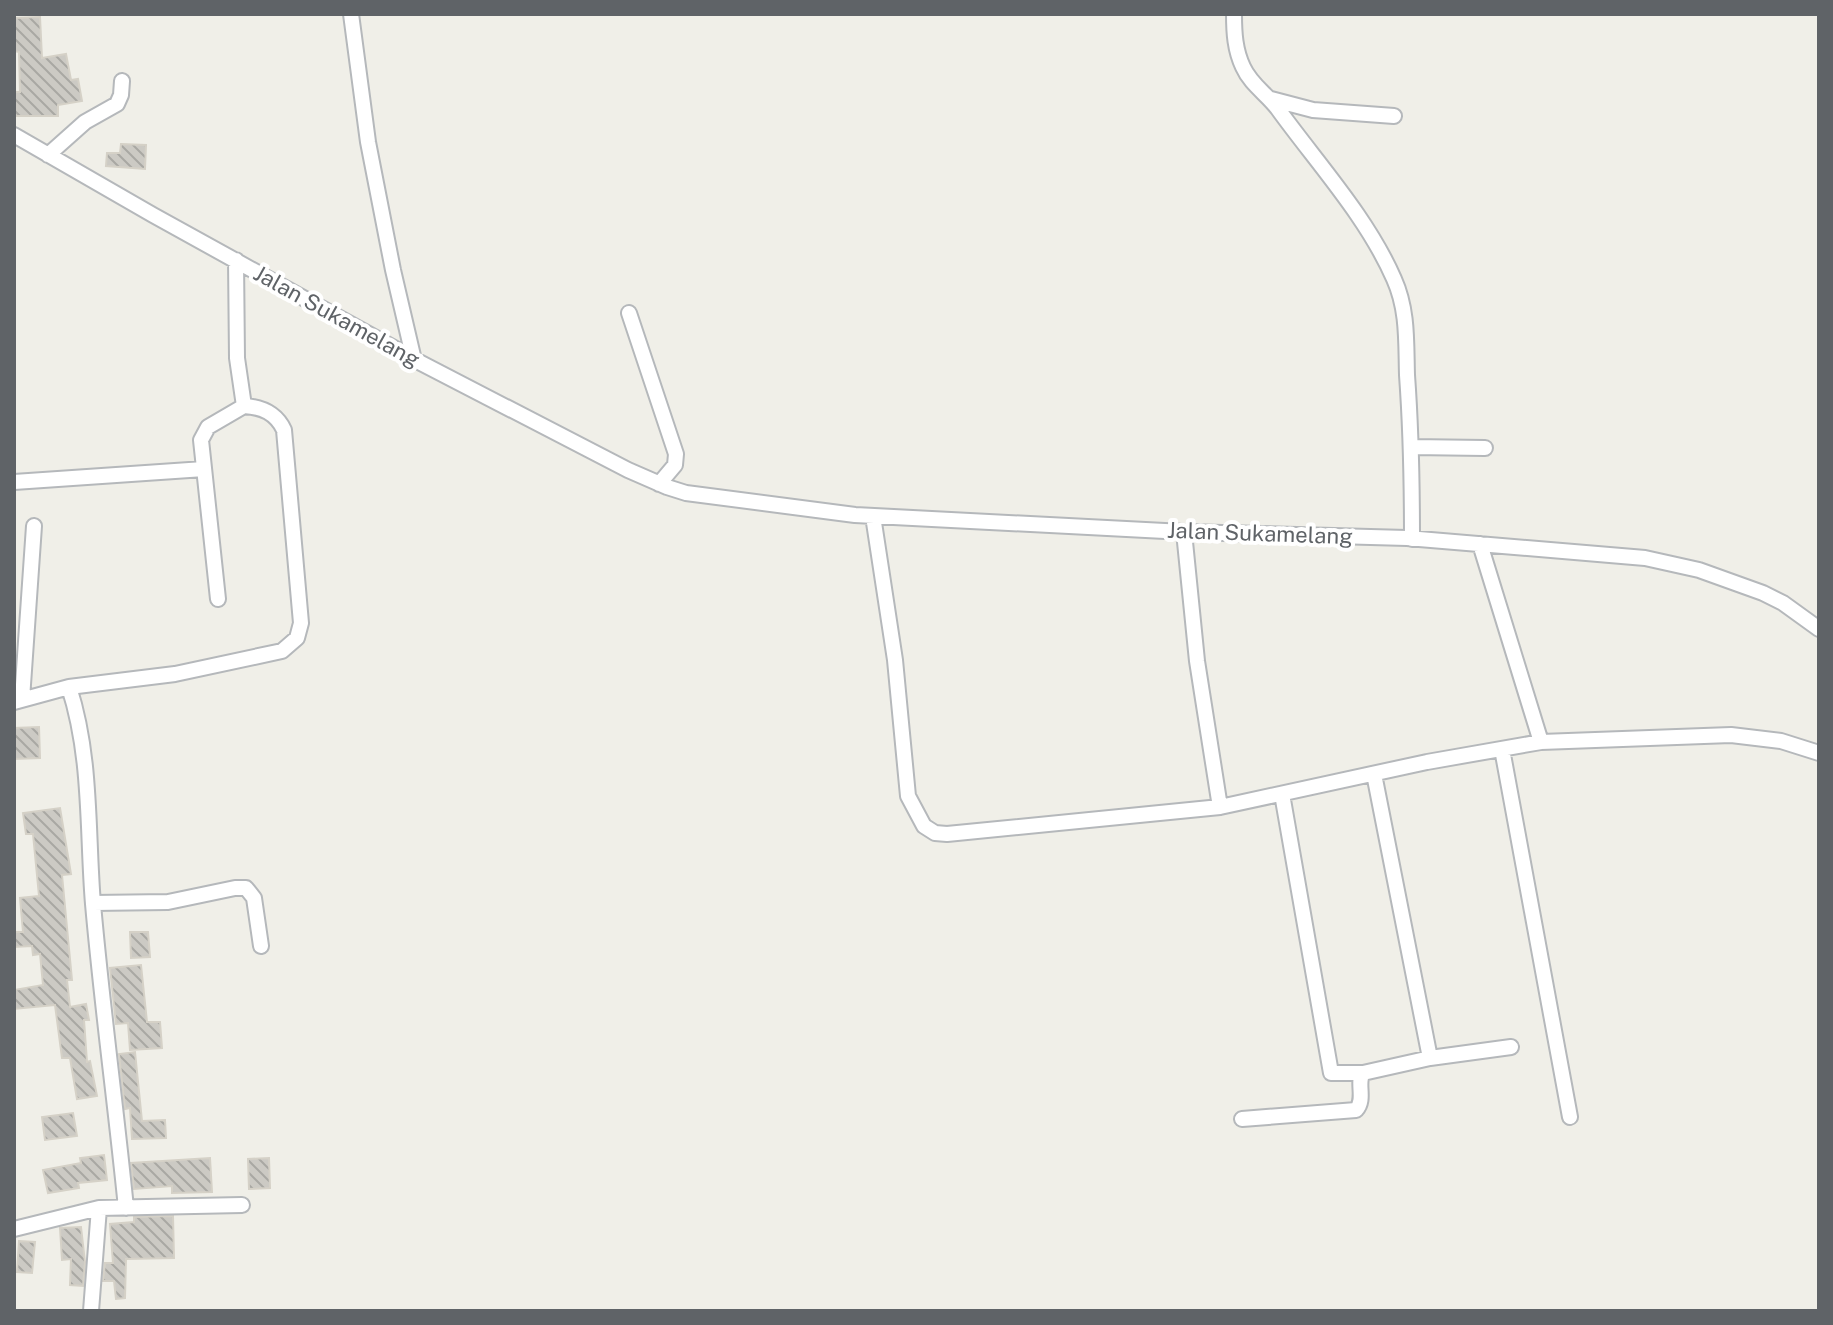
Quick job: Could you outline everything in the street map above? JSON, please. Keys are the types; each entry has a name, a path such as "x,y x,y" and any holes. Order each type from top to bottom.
{"street":[{"path":"351,14 368,142 414,360"},
{"path":"1234,14 1236,47 1244,70 1271,99 1364,228 1400,292 1404,311 1412,447 1412,539"},
{"path":"48,155 85,122 117,104 122,81"},
{"path":"1271,99 1313,110 1394,116"},
{"name":"Jalan Sukamelang","path":"14,135 414,360 663,486 686,493 873,516 1184,532 1412,539 1645,558 1699,570 1763,593 1783,603 1819,629"},
{"path":"236,260 237,358 244,406"},
{"path":"629,313 676,454 675,465 663,486"},
{"path":"34,526 18,700 69,687 238,663 282,651 299,635 301,623 284,430 271,414 254,406 244,406 204,431 201,440 218,599"},
{"path":"1412,447 1485,448"},
{"path":"14,482 204,469"},
{"path":"873,516 895,660 905,783 913,809 924,826 935,833 1220,807 1541,742 1731,735 1781,741 1819,753"},
{"path":"1184,532 1197,661 1220,807"},
{"path":"1480,544 1541,742"},
{"path":"69,687 87,765 93,903 126,1208"},
{"path":"1502,749 1570,1117"},
{"path":"1374,774 1430,1058"},
{"path":"1282,794 1331,1073 1362,1073 1430,1058 1511,1047"},
{"path":"93,903 168,902 246,888 254,898 261,946"},
{"path":"1242,1119 1356,1110 1361,1102 1362,1073"},
{"path":"14,1229 99,1208 242,1205"},
{"path":"91,1311 99,1208"}],"building":[{"path":"40,17 42,58 66,54 71,80 78,79 82,101 58,105 58,116 14,116 14,92 20,92 19,52 14,51 14,18"},
{"path":"121,144 146,145 145,169 106,166 107,153 120,153"},
{"path":"39,727 40,758 14,759 14,728"},
{"path":"60,808 71,874 62,875 72,980 67,980 70,1007 86,1004 89,1020 84,1020 87,1062 90,1061 97,1096 77,1099 70,1058 62,1058 55,1005 14,1009 14,990 43,985 40,954 33,955 32,946 14,947 14,932 23,932 20,898 39,896 33,834 26,834 23,813"},
{"path":"130,932 148,932 150,957 131,958"},
{"path":"141,965 147,1022 160,1022 162,1048 130,1050 128,1023 116,1024 110,968"},
{"path":"135,1052 142,1121 165,1120 166,1138 132,1139 130,1108 125,1109 119,1054"},
{"path":"73,1113 77,1136 45,1140 42,1117"},
{"path":"104,1155 107,1180 78,1183 79,1188 48,1193 43,1170 81,1163 80,1158"},
{"path":"210,1158 212,1192 172,1193 172,1186 134,1189 131,1163"},
{"path":"269,1158 270,1188 249,1189 248,1159"},
{"path":"173,1216 174,1258 126,1259 125,1298 116,1299 114,1281 103,1281 105,1263 113,1263 110,1224 134,1222 134,1217"},
{"path":"81,1227 85,1262 83,1286 70,1285 71,1259 62,1260 60,1228"},
{"path":"19,1241 35,1242 32,1273 17,1272"}]}
